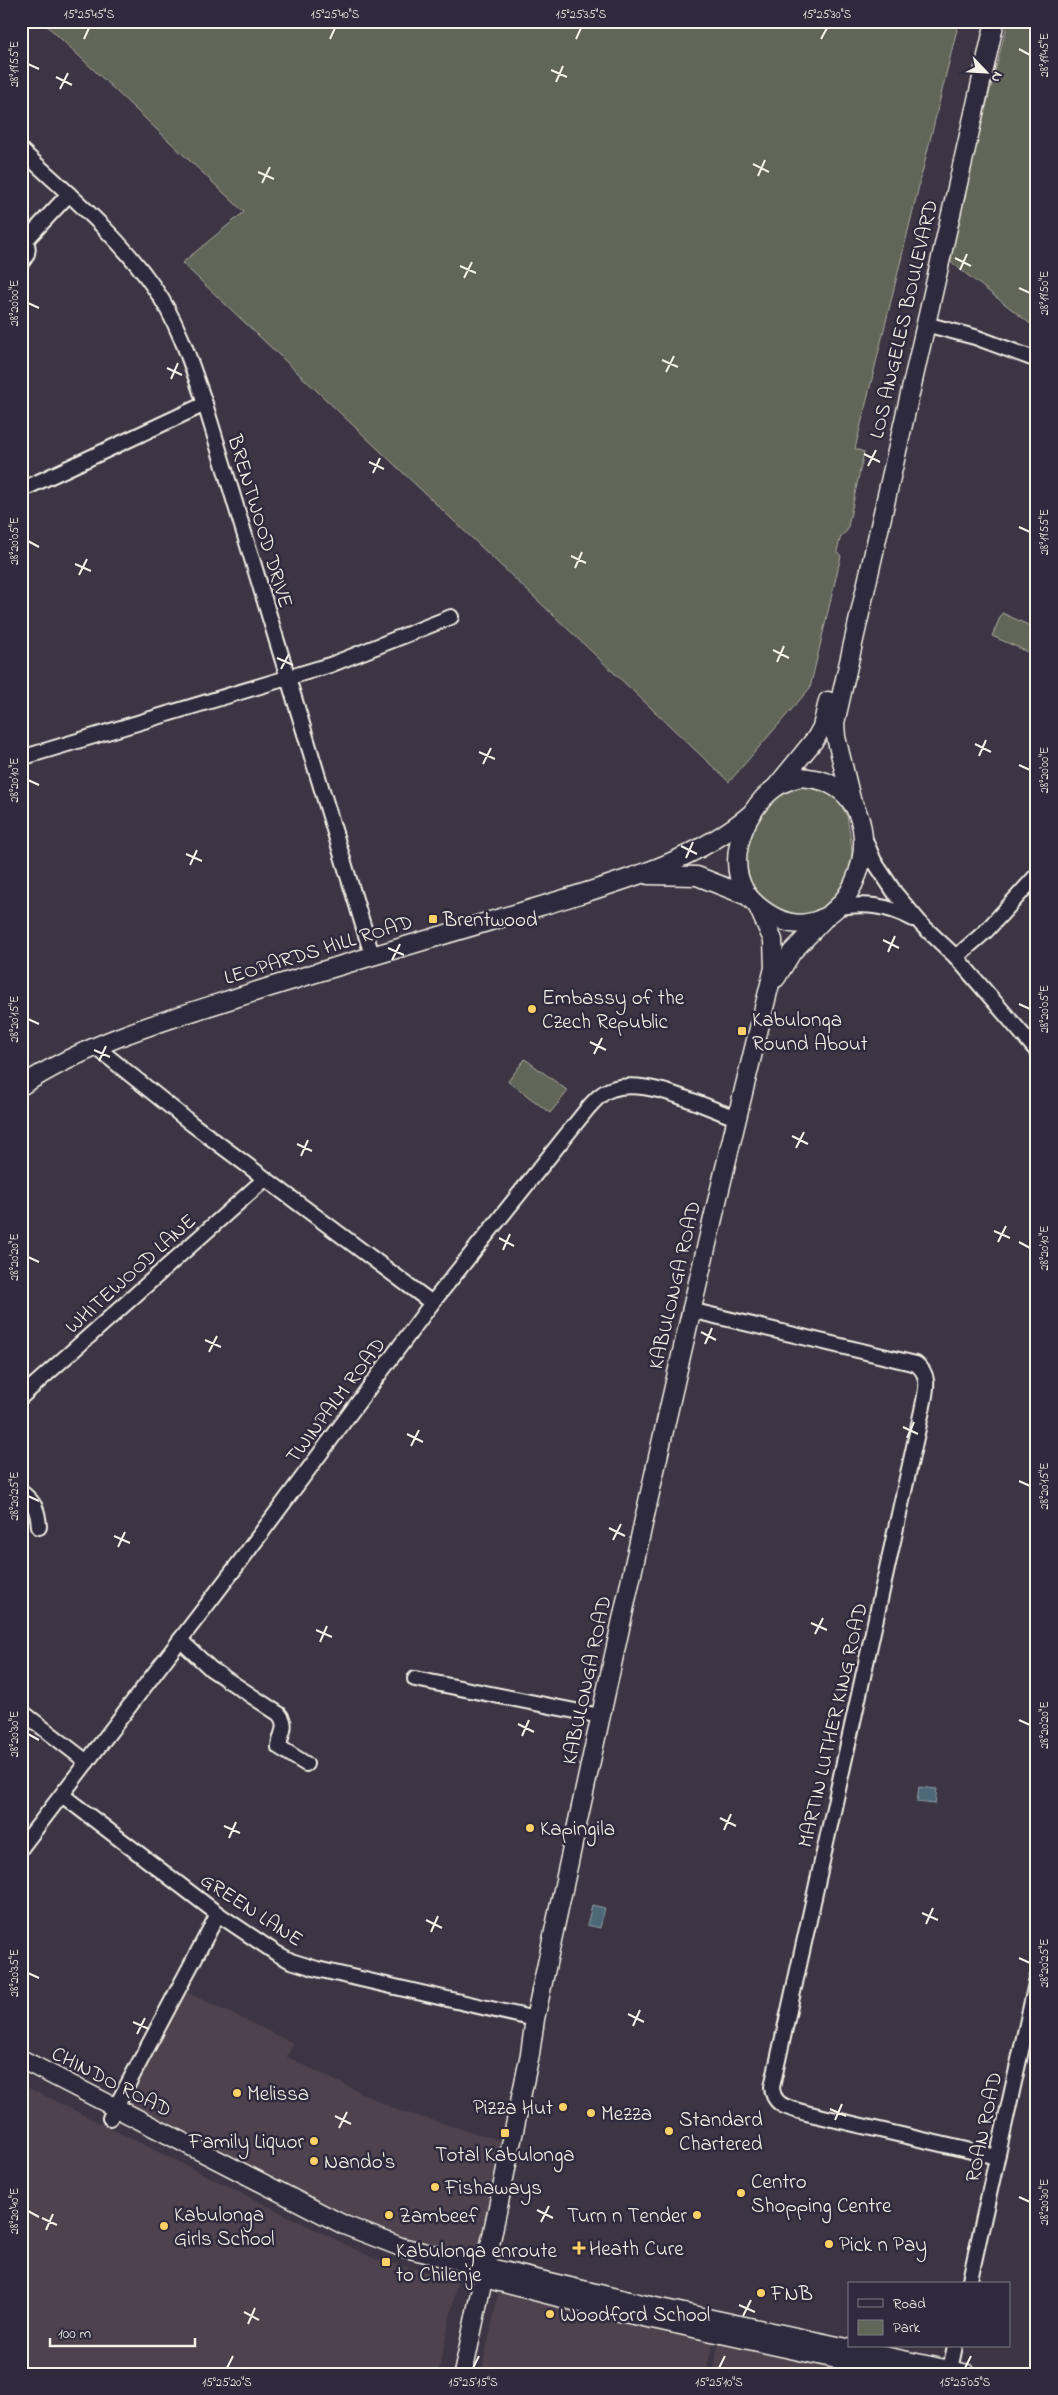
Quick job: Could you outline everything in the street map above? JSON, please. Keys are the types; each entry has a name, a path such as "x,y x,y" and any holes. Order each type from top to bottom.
{"main road":[{"name":"LOS ANGELES BOULEVARD","path":"776,787 806,752 822,727 986,21"},
{"name":"LOS ANGELES BOULEVARD","path":"852,803 836,737 835,723 996,21"},
{"path":"801,777 830,783 852,803 863,835 861,863 855,882 832,912 809,923 796,924 771,916 752,901 738,874 736,859 742,833 752,813 776,787 801,777"},
{"name":"LEOPARDS HILL ROAD","path":"21,1086 131,1031 372,955 637,876 712,843 752,813"},
{"name":"LEOPARDS HILL ROAD","path":"637,876 697,876 752,901"},
{"name":"KABULONGA ROAD","path":"463,2374 535,2020 600,1716 690,1310 774,968 774,947 770,929 752,901"},
{"name":"KABULONGA ROAD","path":"766,999 786,959 832,912"},
{"name":"CHINDO ROAD","path":"21,2060 233,2183 377,2251 484,2272"},
{"name":"CHINDO ROAD","path":"21,2072 112,2113"},
{"path":"484,2272 646,2305 950,2372 968,2374"},
{"path":"484,2272 711,2333 906,2374"}],"street":[{"name":"BRENTWOOD DRIVE","path":"21,150 110,233 154,286 176,326 205,404 372,955"},
{"path":"21,262 28,253 28,245 23,239 69,194"},
{"path":"925,324 975,337 1037,360"},
{"path":"21,490 205,404"},
{"path":"21,758 288,679 330,665 451,617"},
{"path":"863,835 874,861 888,884 922,925 956,957 1037,1051"},
{"path":"956,957 986,931 1037,875"},
{"path":"832,912 857,904 881,905 894,909 922,925"},
{"path":"96,1047 265,1179 432,1303"},
{"name":"TWINPALM ROAD","path":"21,1848 180,1640 432,1303 588,1108 603,1092 614,1088 651,1088 736,1118"},
{"name":"WHITEWOOD LANE","path":"21,1397 265,1179"},
{"name":"MARTIN LUTHER KING ROAD","path":"690,1310 916,1364 923,1369 926,1377 923,1406 772,2087 772,2095 782,2106 806,2113 997,2156"},
{"path":"21,1492 35,1504 38,1512 39,1527"},
{"path":"180,1640 211,1669 279,1714 283,1719 284,1729 279,1747 306,1764"},
{"path":"415,1678 600,1716"},
{"path":"21,1711 87,1762"},
{"name":"GREEN LANE","path":"62,1795 218,1914 276,1953 304,1966 535,2020"},
{"path":"112,2113 218,1914"},
{"name":"ROAN ROAD","path":"969,2282 1037,1979"},
{"path":"950,2372 955,2348"}],"shaded area":[{"path":"182,1990 293,2043 287,2057 397,2110 503,2141 479,2262 395,2244 125,2108"},
{"name":"Kabulonga Girls School","path":"21,2084 375,2259 458,2280 438,2374 21,2374"},
{"name":"Woodford School","path":"499,2291 714,2337 706,2374 481,2374"},
{"path":"719,2342 867,2374 712,2374"}],"green space":[{"path":"42,21 959,21 855,449 864,452 847,531 841,536 837,551 841,556 810,688 729,782 182,263 244,212"},
{"path":"1008,21 1037,21 1037,329 947,259"},
{"path":"1002,613 1037,629 1037,656 992,636"},
{"path":"801,781 833,794 847,816 852,852 850,872 834,904 808,917 776,914 748,882 744,855 757,820 771,799"},
{"path":"525,1059 568,1091 550,1113 508,1081"}],"water":[{"path":"919,1787 937,1789 935,1804 917,1802"},
{"path":"592,1905 605,1908 600,1928 587,1925"}],"place":[{"name":"Brentwood","path":"433,919"},
{"name":"Embassy of the Czech Republic","path":"532,1009"},
{"name":"Kabulonga Round About","path":"742,1031"},
{"name":"Kapingila","path":"530,1828"},
{"name":"Melissa","path":"237,2093"},
{"name":"Pizza Hut","path":"563,2107"},
{"name":"Mezza","path":"591,2113"},
{"name":"Standard Chartered","path":"669,2131"},
{"name":"Total Kabulonga","path":"505,2133"},
{"name":"Family Liquor","path":"314,2141"},
{"name":"Nando's","path":"314,2161"},
{"name":"Fishaways","path":"435,2187"},
{"name":"Centro Shopping Centre","path":"741,2193"},
{"name":"Zambeef","path":"389,2215"},
{"name":"Turn n Tender","path":"697,2215"},
{"name":"Kabulonga Girls School","path":"164,2226"},
{"name":"Pick n Pay","path":"829,2244"},
{"name":"Heath Cure","path":"579,2248"},
{"name":"Kabulonga enroute to Chilenje","path":"386,2262"},
{"name":"FNB","path":"761,2293"},
{"name":"Woodford School","path":"550,2314"}]}
